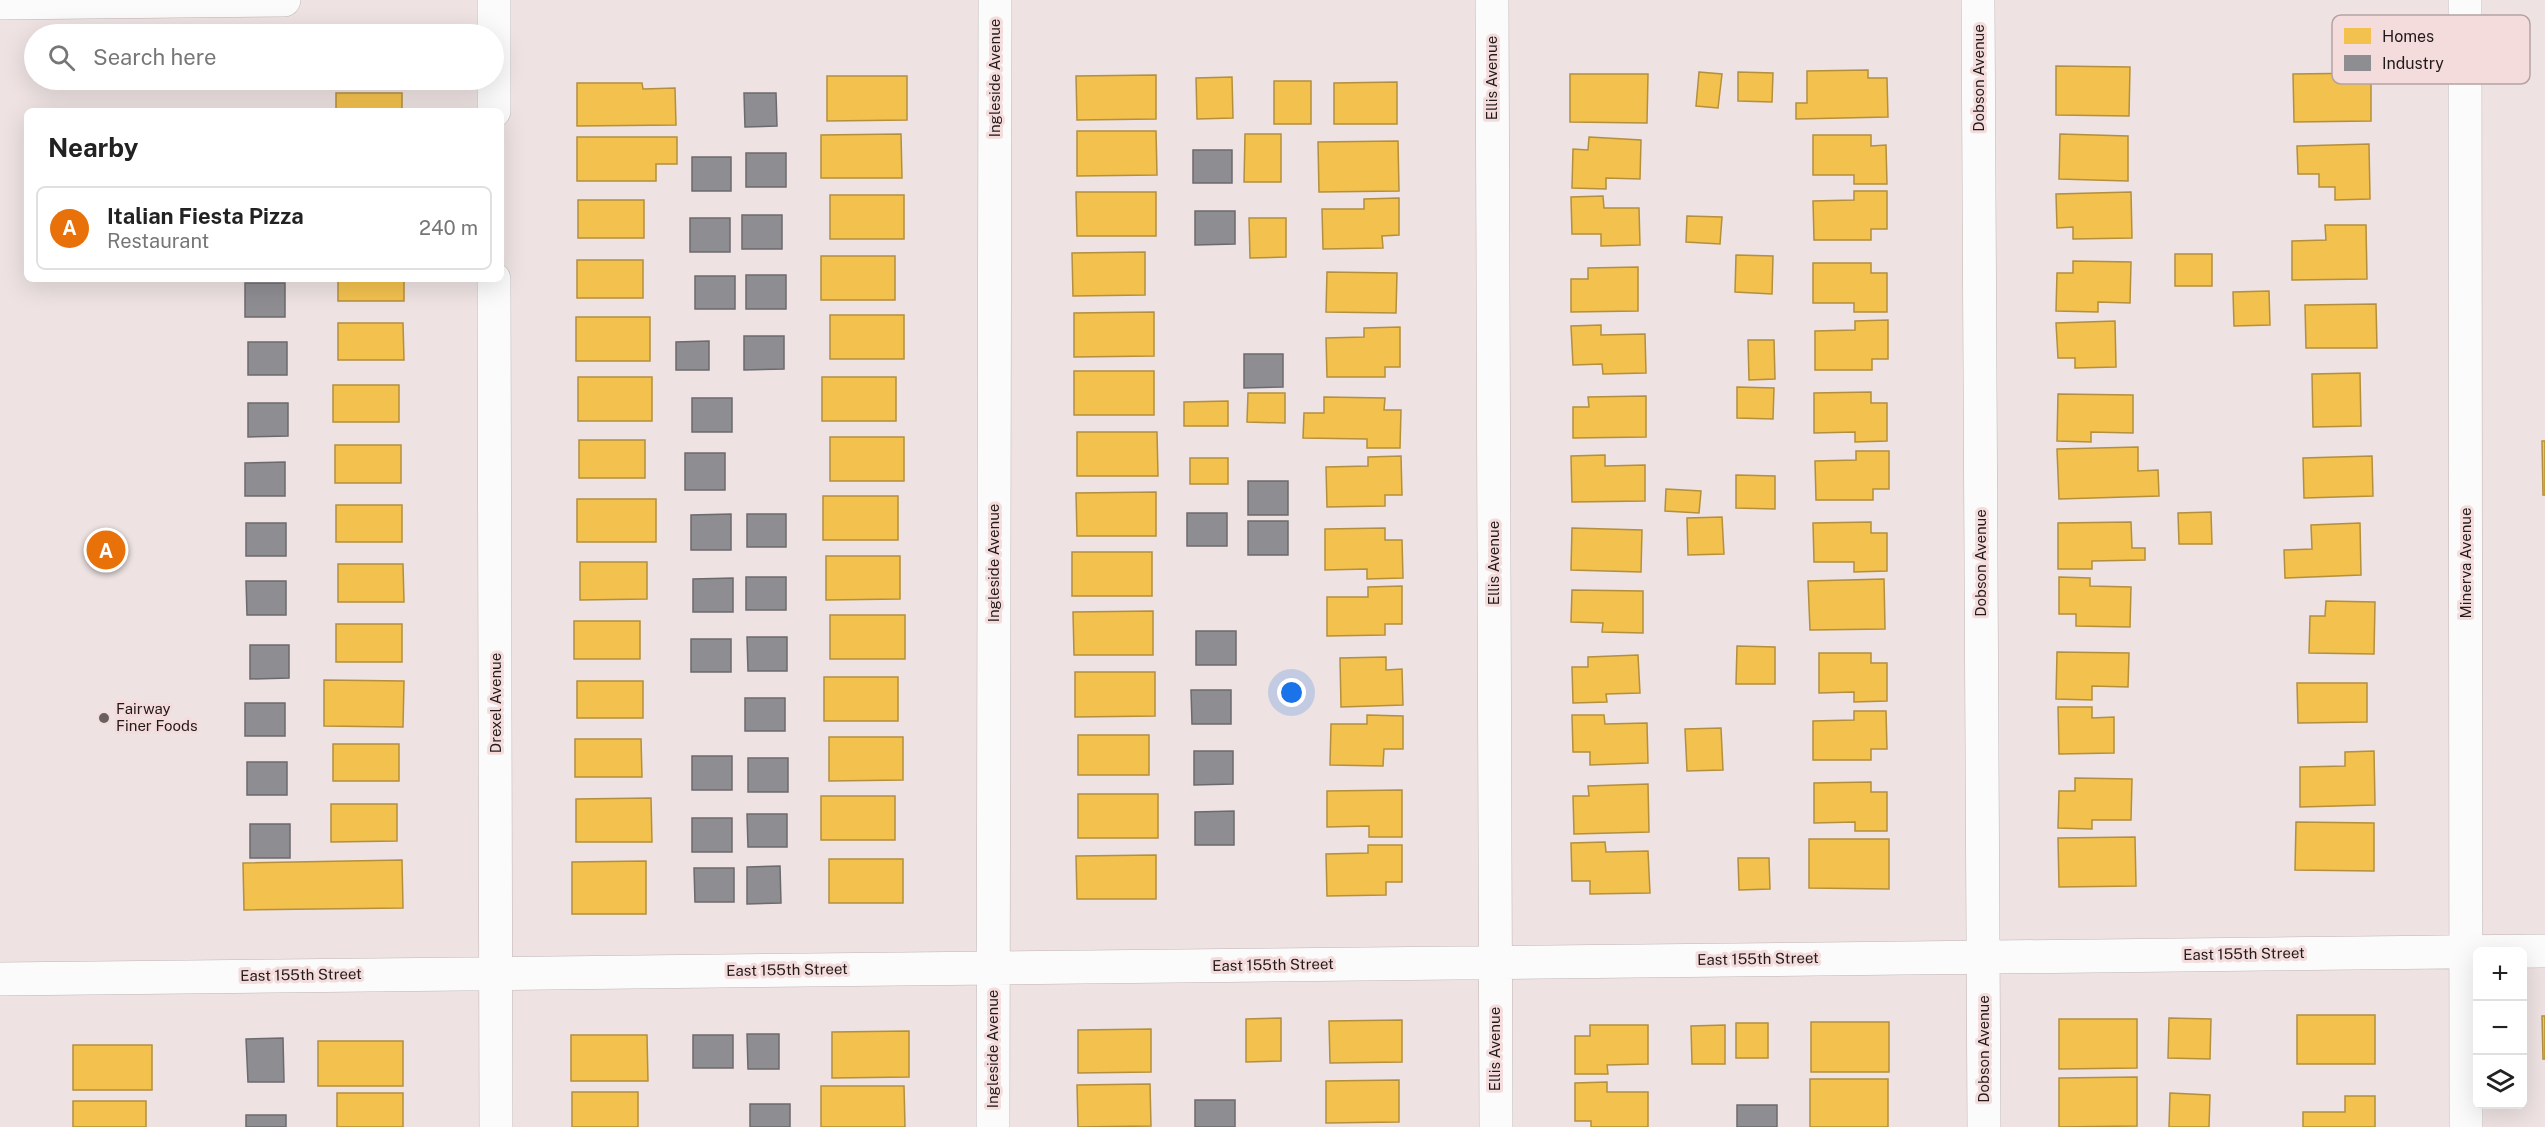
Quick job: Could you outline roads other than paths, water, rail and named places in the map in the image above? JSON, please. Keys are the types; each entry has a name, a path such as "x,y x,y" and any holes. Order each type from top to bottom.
{"street":[{"path":"0,3 284,0"},
{"path":"494,0 494,24"},
{"name":"Ingleside Avenue","path":"993,1127 995,0"},
{"name":"Ellis Avenue","path":"1492,0 1496,1127"},
{"name":"Dobson Avenue","path":"1978,0 1984,1127"},
{"name":"Minerva Avenue","path":"2465,0 2465,15"},
{"name":"Minerva Avenue","path":"2465,84 2466,1127"},
{"path":"494,90 494,108"},
{"name":"Drexel Avenue","path":"495,282 496,1127"},
{"name":"East 155th Street","path":"0,979 2545,951"}],"place":[{"name":"Italian Fiesta Pizza","path":"106,550"},
{"name":"Fairway Finer Foods","path":"104,718"}]}
